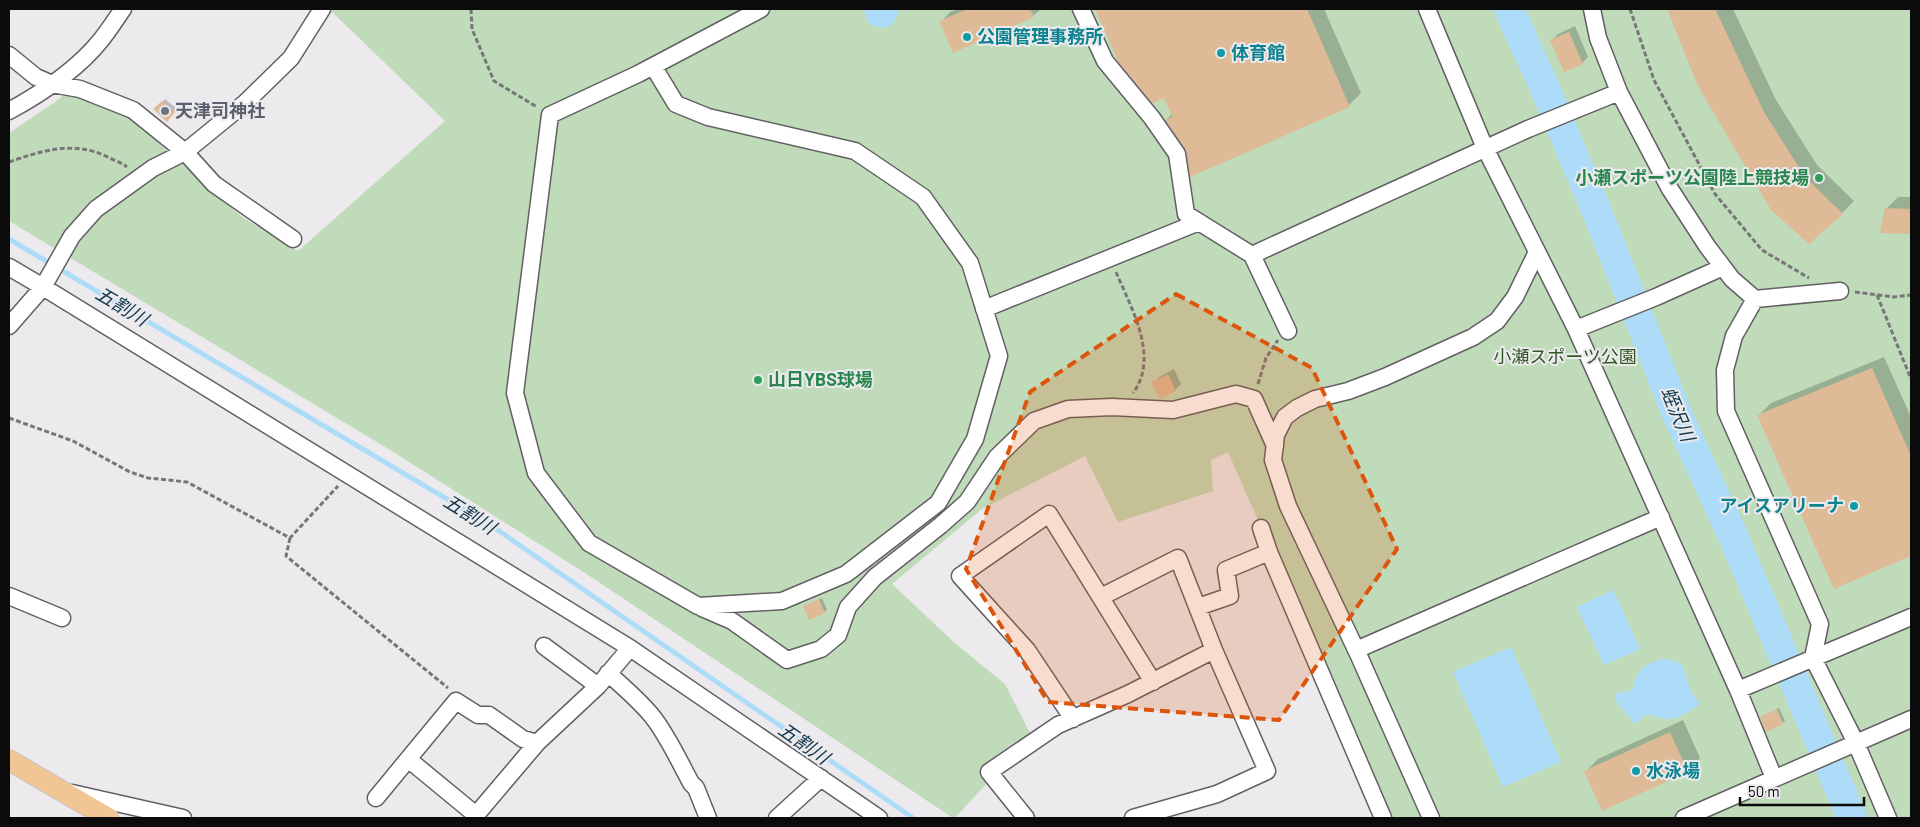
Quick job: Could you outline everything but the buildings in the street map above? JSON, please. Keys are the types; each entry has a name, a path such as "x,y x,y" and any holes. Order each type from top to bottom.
{"main road":[{"path":"9,760 108,818"}],"street":[{"path":"9,111 52,84 76,66 100,41 123,9"},
{"path":"9,326 45,282 72,236 96,209 153,168 185,152 245,104 291,58 322,9"},
{"path":"761,9 653,66 550,115 515,393 536,473 589,543 698,606 732,621 787,660 821,649 838,636 848,607 875,577 941,525 966,502 998,457 1034,421 1068,409 1112,407 1173,410 1236,394 1254,399 1275,446"},
{"path":"1081,9 1105,61 1152,118 1177,154 1186,214 1252,255 1288,331"},
{"path":"1427,9 1485,148 1576,329 1738,690 1774,778"},
{"path":"1592,9 1598,38 1619,92 1670,189 1732,279 1755,299 1840,291"},
{"path":"9,55 36,77 52,84 80,89 133,110 185,152 214,184 292,239"},
{"path":"653,66 676,104 708,117 854,152 923,197 970,263 998,356 975,439 938,503 846,574 782,601 698,606"},
{"path":"1252,255 1485,148 1619,92"},
{"path":"984,309 1199,222"},
{"path":"1432,818 1288,506 1273,460 1276,435 1285,416 1297,408 1315,399 1348,391 1385,377 1473,337 1497,321 1515,297 1537,252"},
{"path":"9,267 45,282 348,476 630,648 879,818"},
{"path":"1576,329 1656,298 1723,268"},
{"path":"1755,299 1734,336 1727,362 1725,370 1726,411 1820,624 1813,658 1850,746 1888,818"},
{"path":"1073,719 1027,650 960,576 1049,514 1153,682"},
{"path":"1356,650 1660,517"},
{"path":"1261,528 1269,552 1383,818"},
{"path":"1198,607 1230,596 1226,570 1269,552"},
{"path":"1101,597 1178,558 1214,650 1267,771 1218,794 1133,818"},
{"path":"9,596 62,618"},
{"path":"1738,690 1768,679 1911,617"},
{"path":"544,646 640,702 653,718 691,783 696,788 708,818"},
{"path":"408,759 476,815 537,743 603,679 630,648"},
{"path":"1026,818 989,772 1058,725 1153,682 1214,650"},
{"path":"376,798 456,701 478,715 489,715 523,739 537,743"},
{"path":"1684,818 1911,719"},
{"path":"777,818 821,778"},
{"path":"60,791 183,818"}],"path":[{"path":"471,9 472,29 494,81 550,115"},
{"path":"1630,9 1654,80 1714,194 1762,250 1800,274 1840,291 1894,297 1911,295"},
{"path":"9,162 31,154 71,147 98,152 125,165 138,178"},
{"path":"1110,258 1137,322 1145,358 1139,384 1128,400 1112,407"},
{"path":"1877,295 1911,379"},
{"path":"1254,399 1266,358 1274,343 1288,331"},
{"path":"9,418 73,441 130,472 148,478 187,482 290,538"},
{"path":"348,476 290,538 286,556 452,692 456,701"}],"highlighted area":[{"path":"1176,294 1312,368 1397,549 1279,720 1048,702 966,569 1030,392"}],"green space":[{"name":"小瀬スポーツ公園","path":"330,9 1911,9 1911,818 1389,818 1228,452 1211,460 1213,491 1118,522 1085,456 982,509 892,584 956,644 1005,684 1031,735 953,818 585,573 382,445 9,221 9,133 70,90 130,118 242,217 298,251 445,121"}],"water":[{"path":"864,9 898,9 892,24 883,28 872,25 867,21"},
{"path":"1613,590 1640,649 1604,665 1577,607"},
{"path":"1511,647 1561,762 1503,787 1453,672"},
{"path":"1665,659 1682,665 1691,691 1700,704 1676,718 1666,719 1649,715 1642,718 1637,724 1634,723 1615,700 1617,692 1631,690 1636,677 1645,667 1652,662"}],"waterway":[{"name":"蛭沢川","path":"1509,9 1597,212 1677,414 1733,536 1852,818"},
{"name":"五割川","path":"9,239 489,524 913,818"}],"place":[{"name":"公園管理事務所","path":"967,37"},
{"name":"体育館","path":"1221,53"},
{"name":"天津司神社","path":"165,111"},
{"name":"小瀬スポーツ公園陸上競技場","path":"1819,178"},
{"name":"山日YBS球場","path":"758,380"},
{"name":"アイスアリーナ","path":"1854,506"},
{"name":"水泳場","path":"1636,771"}]}
